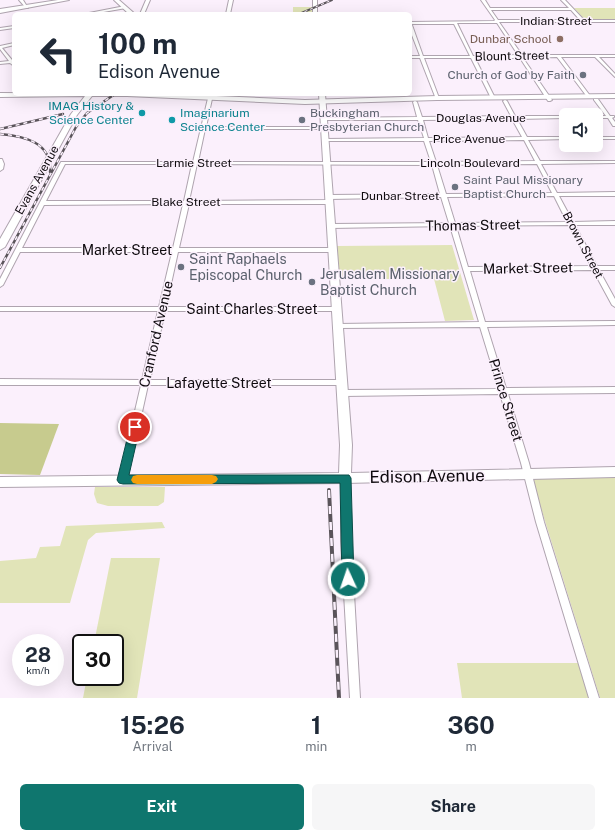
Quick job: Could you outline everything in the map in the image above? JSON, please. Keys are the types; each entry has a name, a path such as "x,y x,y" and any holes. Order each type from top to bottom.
{"main road":[{"path":"0,11 67,0"},
{"path":"116,0 130,12"},
{"path":"0,95 12,95"},
{"path":"0,100 89,96 164,99 210,98 270,105 379,97 549,99"},
{"name":"Evans Avenue","path":"0,247 74,114 89,96"},
{"path":"417,102 437,98"},
{"path":"447,102 450,100 471,98"},
{"path":"593,98 604,100 615,98"},
{"path":"323,100 447,102 615,98"}],"street":[{"path":"20,0 27,7"},
{"path":"143,12 148,0"},
{"path":"228,12 231,0"},
{"path":"315,0 315,12"},
{"path":"483,0 549,99"},
{"path":"563,0 583,21"},
{"path":"97,12 125,7"},
{"path":"489,9 572,9"},
{"name":"Indian Street","path":"412,24 615,21"},
{"path":"455,23 493,98"},
{"path":"0,29 12,27"},
{"path":"412,29 437,98"},
{"path":"12,44 0,47 12,61"},
{"path":"558,56 615,125"},
{"path":"596,56 615,76"},
{"name":"Blount Street","path":"412,57 615,56"},
{"path":"0,64 12,62"},
{"name":"Cranford Avenue","path":"123,480 210,98"},
{"path":"323,100 326,165 346,445 346,541 355,698"},
{"name":"Brown Street","path":"505,101 615,305"},
{"name":"Prince Street","path":"417,102 420,118 434,166 594,698"},
{"path":"603,117 615,117"},
{"name":"Douglas Avenue","path":"203,128 420,118 559,118"},
{"name":"Price Avenue","path":"325,140 559,138"},
{"path":"603,138 615,138"},
{"path":"0,160 2,164 0,169"},
{"name":"Lincoln Boulevard","path":"539,165 615,162"},
{"name":"Larmie Street","path":"42,203 63,163 326,165"},
{"name":"Lincoln Boulevard","path":"326,165 615,166"},
{"name":"Dunbar Street","path":"329,199 615,194"},
{"name":"Blake Street","path":"42,203 329,199"},
{"path":"0,285 42,203"},
{"name":"Thomas Street","path":"331,226 615,223"},
{"name":"Market Street","path":"18,250 332,250"},
{"name":"Market Street","path":"465,269 615,268"},
{"name":"Saint Charles Street","path":"0,309 336,309"},
{"path":"338,326 615,323"},
{"name":"Lafayette Street","path":"0,382 145,382 503,392 615,390"},
{"name":"Edison Avenue","path":"0,482 346,478 615,472"}],"green space":[{"path":"293,7 315,7 315,12 293,12"},
{"path":"574,8 615,8 615,20 585,20"},
{"path":"452,245 474,320 445,321 434,279 339,279 337,246"},
{"path":"0,423 59,424 40,475 0,474"},
{"path":"615,475 615,698 600,698 531,476"},
{"path":"95,487 165,487 164,502 158,506 108,506 97,503 94,494"},
{"path":"162,522 165,528 96,533 88,540 70,603 0,603 0,561 36,558 40,547 60,546 66,526"},
{"path":"111,558 160,558 137,698 83,698 85,686 124,686 124,634 96,634"},
{"path":"457,663 578,663 589,698 462,698"}],"railway":[{"path":"304,12 332,0"},
{"path":"0,268 76,127 87,113 112,96"},
{"path":"0,129 63,114"},
{"path":"0,134 35,142 46,154 50,172"},
{"path":"329,490 339,698"}],"slow traffic":[{"path":"137,480 212,479"}],"place":[{"name":"Dunbar School","path":"560,39"},
{"name":"Church of God by Faith","path":"583,75"},
{"name":"IMAG History & Science Center","path":"142,113"},
{"name":"Imaginarium Science Center","path":"172,120"},
{"name":"Buckingham Presbyterian Church","path":"302,120"},
{"name":"Saint Paul Missionary Baptist Church","path":"455,187"},
{"name":"Saint Raphaels Episcopal Church","path":"181,267"},
{"name":"Jerusalem Missionary Baptist Church","path":"312,282"}],"route":[{"path":"135,427 123,480 346,478 346,541 348,579"}]}
